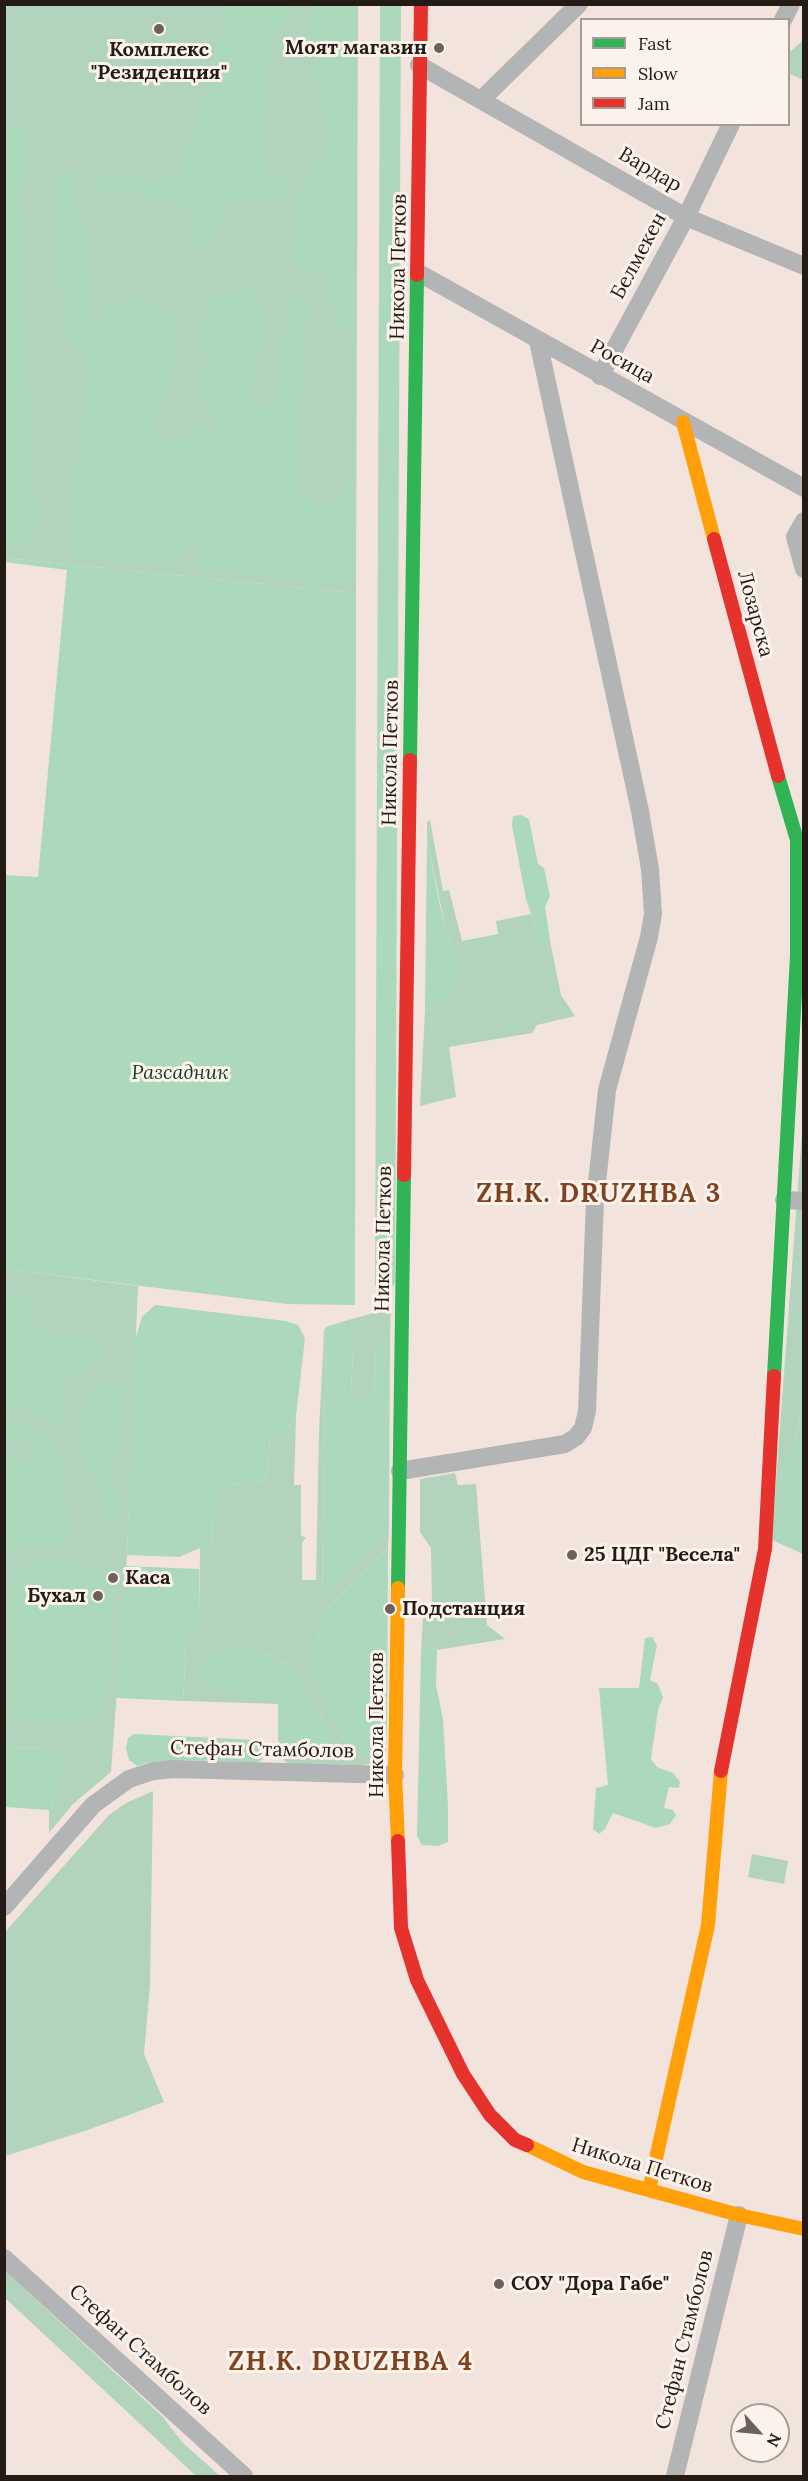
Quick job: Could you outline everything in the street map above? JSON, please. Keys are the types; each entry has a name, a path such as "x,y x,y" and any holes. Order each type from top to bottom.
{"street":[{"name":"Никола Петков","path":"421,4 419,273 395,1775 401,1928 417,1980 463,2074 490,2115 516,2140 583,2172 739,2215 804,2229"},
{"path":"481,100 579,4"},
{"path":"784,18 790,4"},
{"name":"Вардар","path":"419,65 686,217 804,266"},
{"name":"Белмекен","path":"600,376 686,217 730,126"},
{"name":"Росица","path":"419,273 804,488"},
{"path":"400,1471 565,1444 576,1437 583,1428 587,1411 595,1201 607,1090 649,937 653,914 650,868 640,811 538,341"},
{"name":"Лозарска","path":"649,2190 708,1925 718,1784 765,1549 797,956 797,840 683,422"},
{"path":"804,521 795,537 804,569"},
{"path":"784,1200 804,1201"},
{"name":"Стефан Стамболов","path":"4,1907 93,1805 129,1779 153,1771 174,1769 395,1775"},
{"name":"Стефан Стамболов","path":"675,2476 739,2215"},
{"name":"Стефан Стамболов","path":"4,2258 244,2476"}],"green space":[{"path":"401,4 395,1283 389,1289 375,1286 380,5"},
{"path":"4,5 358,5 356,593 5,558"},
{"path":"228,5 273,5 288,8 297,19 281,25 270,49 264,128 267,168 285,178 287,199 252,198 231,201 202,256 197,251 190,211 173,198 90,188 96,175 160,180 177,174 208,91 217,38"},
{"path":"312,5 356,5 355,324 347,327 334,313 327,264 311,271 292,266 297,195 321,158 328,138 320,106 320,80 304,40 311,18"},
{"path":"803,40 803,80 790,74 790,52"},
{"path":"4,121 8,127 29,132 25,179 18,195 23,230 24,320 28,335 31,456 38,530 27,545 17,548 4,544"},
{"path":"59,171 79,174 75,187 84,219 95,334 107,313 128,298 169,310 179,319 176,359 168,398 154,425 166,449 198,425 218,434 214,418 201,392 206,364 202,334 209,303 216,293 224,296 233,294 242,286 257,288 262,312 260,356 249,389 264,410 273,400 282,373 282,355 292,296 301,293 309,316 304,343 298,432 299,486 315,506 336,506 352,483 353,577 349,586 306,583 200,569 195,560 201,546 193,542 170,564 154,567 78,558 74,549 76,480 88,370 82,354 68,338 61,295 58,248"},
{"name":"Разсадник","path":"5,558 356,593 355,1305 287,1304 5,1269 5,875 38,877 67,570 5,562"},
{"path":"521,815 529,819 538,864 544,868 550,896 545,907 551,946 539,937 526,899 512,826 513,816"},
{"path":"430,820 443,891 449,890 462,941 498,934 496,921 531,914 539,937 551,946 561,995 575,1016 537,1025 532,1033 449,1047 456,1097 420,1106 425,1011 450,1001 454,946 446,930 427,840 427,822"},
{"path":"427,840 439,901 446,930 454,946 460,977 450,1001 425,1011"},
{"path":"803,1119 803,1400 793,1450 776,1480"},
{"path":"5,1269 138,1286 127,1555 111,1772 73,1804 49,1833 49,1810 65,1777 53,1748 5,1747"},
{"path":"15,1292 27,1293 34,1302 28,1317 38,1324 42,1334 90,1336 105,1343 103,1356 84,1372 64,1381 61,1401 64,1422 53,1422 33,1412 5,1403 5,1306"},
{"path":"155,1305 286,1321 298,1325 305,1338 296,1416 283,1437 270,1439 268,1472 262,1482 233,1485 222,1492 214,1506 211,1543 207,1551 200,1548 179,1557 127,1555 135,1340 142,1317"},
{"path":"391,1308 390,1337 376,1354 373,1390 364,1402 357,1399 351,1392 353,1353 344,1324 338,1323"},
{"path":"338,1323 344,1324 351,1333 353,1353 351,1392 357,1399 364,1402 373,1390 376,1354 390,1337 389,1529 322,1596 326,1327"},
{"path":"326,1327 322,1595 389,1529 388,1547 322,1614 320,1630 314,1642 347,1748 387,1727 386,1751 374,1763 363,1765 289,1764 284,1761 278,1740 287,1755 330,1732 296,1670 259,1649 244,1695 278,1699 279,1704 183,1701 186,1645 199,1621 200,1548 211,1543 214,1505 222,1492 233,1485 262,1482 268,1472 270,1439 283,1437 296,1416 294,1485 301,1485 301,1535 306,1538 302,1542 302,1580 316,1580 319,1432"},
{"path":"112,1385 123,1388 124,1400 120,1439 112,1470 118,1515 110,1516 81,1454 75,1419 92,1393"},
{"path":"803,1400 803,1554 772,1540 776,1480 793,1450"},
{"path":"5,1416 44,1436 64,1467 62,1488 70,1527 62,1546 5,1548 5,1455 20,1463 29,1460 33,1451 28,1444 5,1435"},
{"path":"455,1473 458,1485 476,1484 487,1625 505,1639 437,1650 429,1647 421,1653 423,1617 432,1605 431,1548 420,1532 420,1479"},
{"path":"388,1547 387,1727 380,1745 366,1754 347,1748 310,1663 314,1642 320,1630 322,1614"},
{"path":"34,1561 89,1565 99,1568 112,1593 109,1683 99,1717 89,1722 25,1723 12,1715 11,1603 18,1569"},
{"path":"125,1566 199,1569 199,1621 186,1645 183,1701 115,1698"},
{"path":"652,1637 657,1645 650,1680 658,1684 663,1697 658,1710 651,1759 657,1767 673,1773 680,1782 679,1788 669,1787 664,1808 673,1810 676,1815 670,1824 656,1828 613,1813 605,1829 599,1834 593,1829 596,1788 608,1785 599,1688 639,1688 645,1638"},
{"path":"225,1647 259,1649 296,1670 330,1732 334,1746 332,1754 287,1755 278,1740 278,1699 256,1698 199,1684 208,1659 215,1651"},
{"path":"429,1647 437,1650 436,1685 443,1719 448,1807 448,1842 438,1846 422,1845 417,1836 421,1653"},
{"path":"134,1734 258,1740 265,1747 265,1754 262,1760 256,1763 191,1760 150,1762 137,1766 129,1760 126,1749 128,1738"},
{"path":"4,1747 53,1748 66,1760 65,1777 49,1810 5,1807"},
{"path":"153,1791 150,1985 144,2054 164,2102 85,2131 5,2156 5,1932 109,1815 126,1803"},
{"path":"752,1854 788,1861 784,1884 748,1877"},
{"path":"4,2270 162,2416 183,2443 220,2476 196,2476 5,2298"}],"traffic: fast":[{"path":"410,760 417,275"},
{"path":"774,1376 797,956 797,840 778,776"},
{"path":"398,1588 404,1175"}],"traffic: slow":[{"path":"683,422 714,539"},
{"path":"398,1588 395,1775 398,1841"},
{"path":"649,2190 708,1925 721,1771"},
{"path":"527,2145 583,2172 739,2215 804,2229"}],"traffic: jam":[{"path":"417,275 421,4"},
{"path":"714,539 778,776"},
{"path":"404,1175 410,760"},
{"path":"721,1771 765,1549 774,1376"},
{"path":"398,1841 401,1928 417,1980 463,2074 490,2115 515,2140 527,2145"}],"place":[{"name":"Комплекс \"Резиденция\"","path":"159,29"},
{"name":"Моят магазин","path":"439,48"},
{"name":"25 ЦДГ \"Весела\"","path":"572,1555"},
{"name":"Каса","path":"113,1578"},
{"name":"Бухал","path":"98,1596"},
{"name":"Подстанция","path":"390,1609"},
{"name":"СОУ \"Дора Габе\"","path":"499,2284"}],"district":[{"name":"ZH.K. DRUZHBA 3","path":"599,1195"},
{"name":"ZH.K. DRUZHBA 4","path":"351,2363"}]}
